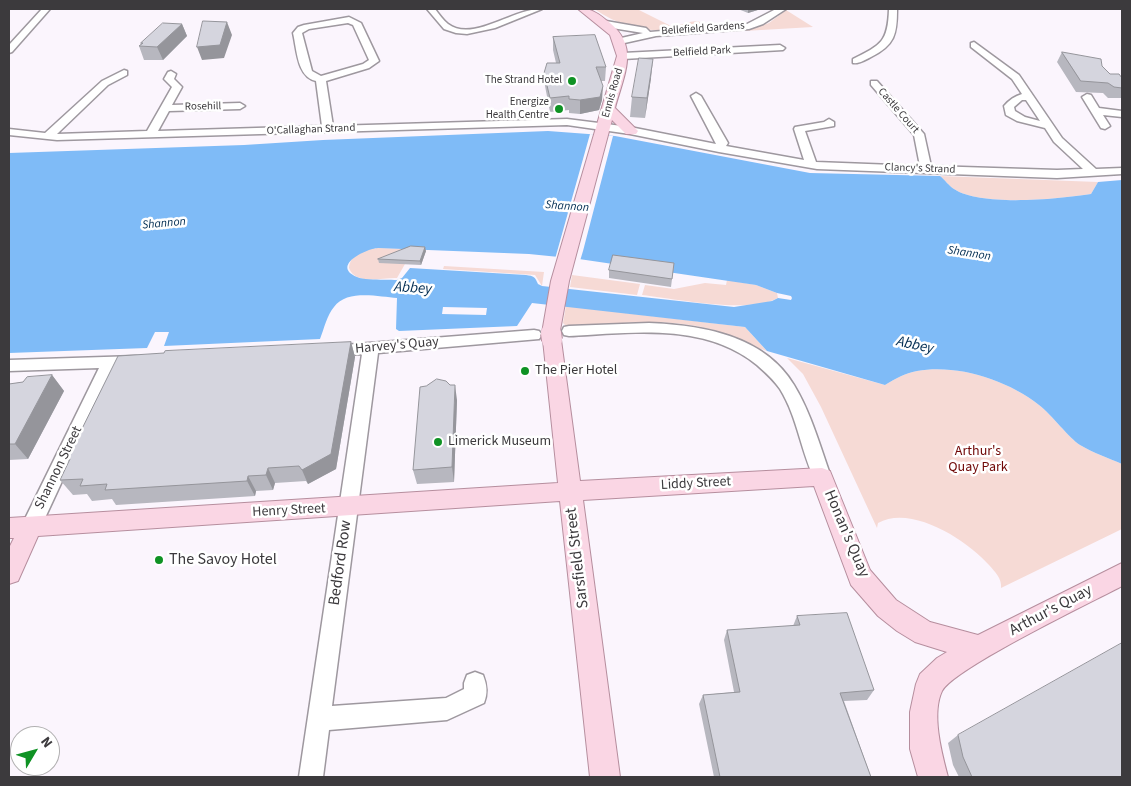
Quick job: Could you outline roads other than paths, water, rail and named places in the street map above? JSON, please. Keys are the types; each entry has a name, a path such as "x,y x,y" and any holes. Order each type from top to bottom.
{"main road":[{"name":"Ennis Road","path":"552,335 552,321 560,280 623,56 620,41 606,24 583,9"},
{"path":"608,108 631,130"},
{"name":"Sarsfield Street","path":"552,335 605,777"},
{"name":"Liddy Street","path":"570,491 822,477"},
{"name":"Honan's Quay","path":"822,477 860,577 886,608 924,633 979,648"},
{"name":"Henry Street","path":"20,527 570,491"},
{"name":"Shannon Street","path":"9,573 20,527"},
{"name":"Arthur's Quay","path":"979,648 1122,574"},
{"path":"933,777 925,749 924,712 930,684 947,667 979,648"}],"street":[{"path":"9,50 46,9"},
{"path":"431,9 445,26 451,29 468,31 506,22 538,9"},
{"name":"Bellefield Gardens","path":"620,41 656,33 749,26 782,9"},
{"path":"856,61 879,49 890,40 893,29 893,9"},
{"path":"349,20 357,23 374,61 366,66 321,79 312,77 307,72 297,33 307,27 349,20"},
{"path":"606,24 656,33"},
{"path":"974,45 1016,77 1058,140 1093,172"},
{"name":"Belfield Park","path":"623,56 780,48"},
{"path":"9,132 47,137 105,83 124,74"},
{"name":"Rosehill","path":"150,135 177,87 170,81 172,74"},
{"path":"321,79 328,129"},
{"name":"Castle Court","path":"874,83 919,134 924,163 927,169"},
{"path":"696,96 722,143 719,149"},
{"path":"1029,96 1019,98 1009,106 1010,113 1021,119 1048,126"},
{"path":"1087,97 1105,126"},
{"name":"Rosehill","path":"166,108 240,106"},
{"name":"O'Callaghan Strand","path":"574,123 590,118 608,108"},
{"path":"1095,111 1122,114"},
{"name":"O'Callaghan Strand","path":"47,137 477,126 532,122 574,123 602,131"},
{"path":"811,165 798,127 823,126 830,124 829,122"},
{"name":"Clancy's Strand","path":"602,131 631,130 719,149 811,165 1057,174 1122,171"},
{"name":"Harvey's Quay","path":"321,352 661,328 709,333"},
{"name":"Honan's Quay","path":"709,333 752,352 780,377 796,405 822,477"},
{"name":"Bedford Row","path":"311,777 370,348"},
{"path":"9,365 155,360"},
{"name":"Shannon Street","path":"20,527 110,363"},
{"path":"319,719 447,709 476,695 475,683"}],"water":[{"path":"548,131 615,136 810,173 940,176 952,188 966,195 1001,200 1060,198 1091,194 1098,182 1122,180 1122,464 1080,445 1044,409 1026,396 997,381 981,376 965,372 933,369 908,373 885,385 767,351 745,327 532,303 517,326 399,331 396,329 397,298 364,295 347,298 340,301 334,307 320,339 164,346 169,332 155,332 147,348 9,353 9,153 244,145","holes":["378,248 529,254 579,259 756,285 791,296 792,298 791,300 778,298 772,301 734,307 542,286 538,284 534,277 526,275 410,268 402,278 397,280 371,279 357,277 350,273 347,268 349,263 359,255"]}],"place":[{"name":"The Strand Hotel","path":"572,81"},
{"name":"Energize Health Centre","path":"559,109"},
{"name":"The Pier Hotel","path":"525,371"},
{"name":"Limerick Museum","path":"438,442"},
{"name":"The Savoy Hotel","path":"159,560"}],"water label":[{"name":"Shannon","path":"567,207"},
{"name":"Shannon","path":"164,224"},
{"name":"Shannon","path":"969,254"},
{"name":"Abbey","path":"413,289"},
{"name":"Abbey","path":"915,346"}],"park label":[{"name":"Arthur's Quay Park","path":"978,460"}]}
